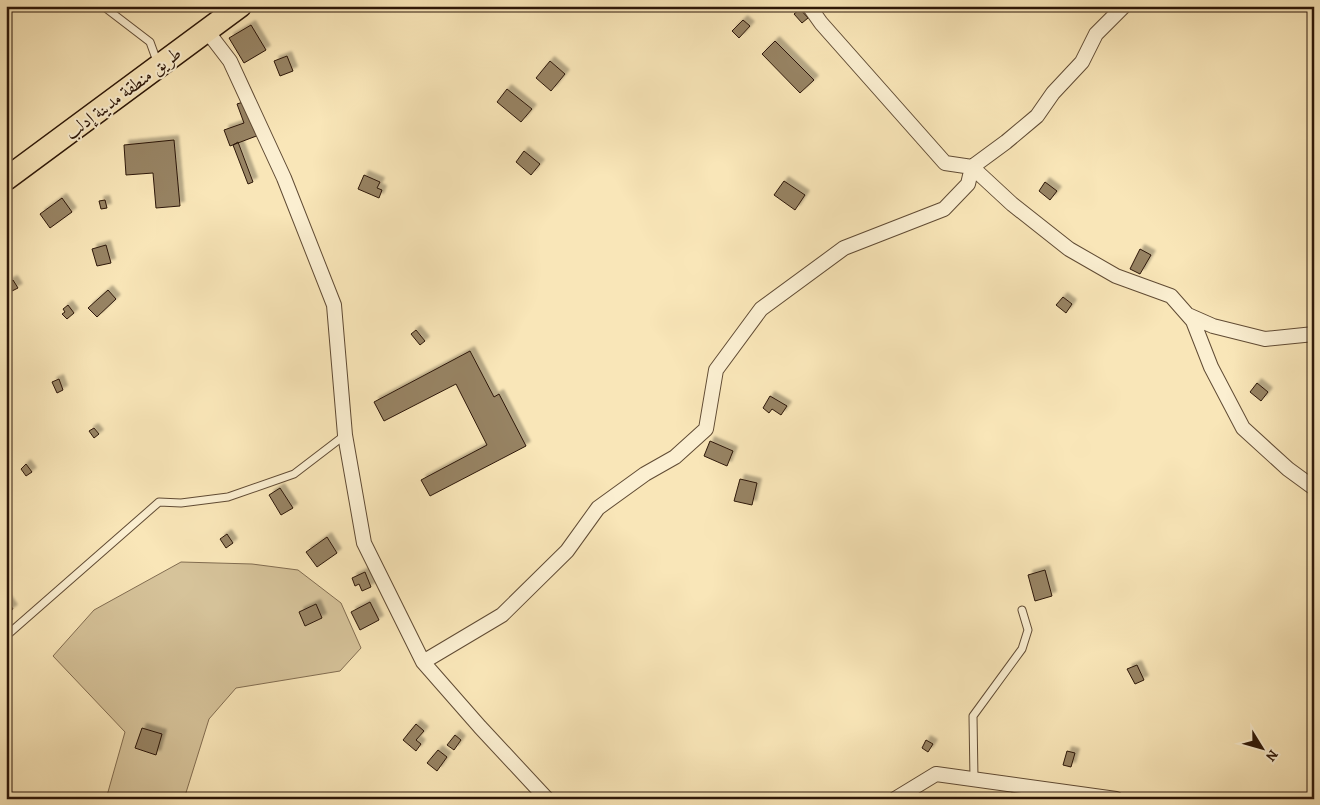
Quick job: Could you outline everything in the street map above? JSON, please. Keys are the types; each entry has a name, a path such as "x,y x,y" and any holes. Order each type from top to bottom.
{"main road":[{"name":"طريق منطقة مدينة إدلب","path":"6,179 240,6"}],"street":[{"path":"809,6 821,23 945,163 972,167 1012,204 1069,250 1116,276 1171,296 1193,321 1211,367 1243,428 1288,469 1314,488"},
{"path":"423,662 502,615 567,551 598,508 645,474 675,457 706,429 716,370 761,309 844,248 944,209 968,184 972,167 1037,116 1052,93 1082,62 1096,34 1124,6"},
{"path":"207,31 230,61 284,178 334,305 345,435 364,542 423,662 480,727 548,799"},
{"path":"1188,315 1213,326 1265,339 1314,334"},
{"path":"895,799 936,774 1116,799"}],"lane":[{"path":"103,6 150,42 159,67"},
{"path":"6,636 159,502 180,503 228,498 294,474 345,435"},
{"path":"974,779 973,716 1022,649 1028,630 1022,610"}],"shaded area":[{"path":"181,562 252,564 298,570 341,603 361,648 340,671 236,688 209,719 184,799 106,799 125,732 53,656 94,610"}],"building":[{"path":"800,9 808,18 802,23 794,14"},
{"path":"743,20 750,26 739,38 732,31"},
{"path":"251,25 266,50 244,63 229,38"},
{"path":"775,41 814,80 800,93 762,54"},
{"path":"287,56 293,71 280,76 274,61"},
{"path":"550,61 565,74 551,91 536,78"},
{"path":"507,89 532,109 521,122 497,102"},
{"path":"246,101 259,135 230,146 224,130 244,123 237,104"},
{"path":"174,140 180,206 156,208 153,173 126,175 124,145"},
{"path":"238,142 253,182 248,184 233,145"},
{"path":"524,151 540,164 531,175 516,162"},
{"path":"364,175 380,182 377,188 382,190 379,198 358,189"},
{"path":"784,181 805,195 795,210 774,195"},
{"path":"1045,182 1057,191 1050,200 1039,191"},
{"path":"62,198 72,212 50,228 40,214"},
{"path":"105,200 107,208 101,209 99,201"},
{"path":"106,245 111,263 97,266 92,249"},
{"path":"1140,249 1151,255 1140,274 1130,269"},
{"path":"13,280 18,288 12,291 7,283"},
{"path":"108,290 116,299 97,317 88,308"},
{"path":"1063,297 1072,304 1066,313 1056,305"},
{"path":"68,305 74,313 67,319 62,314 65,312 63,309"},
{"path":"416,330 425,341 420,345 411,334"},
{"path":"470,351 494,397 499,394 526,446 430,496 421,480 487,445 456,384 384,421 374,402"},
{"path":"59,379 63,390 57,393 52,382"},
{"path":"1257,383 1268,392 1261,401 1250,392"},
{"path":"770,396 787,406 781,415 772,409 769,413 763,408"},
{"path":"94,428 99,434 94,438 89,431"},
{"path":"710,441 733,451 727,466 704,456"},
{"path":"26,464 32,472 26,476 21,469"},
{"path":"740,479 757,483 752,505 734,501"},
{"path":"280,488 293,508 281,515 269,495"},
{"path":"227,534 233,543 226,548 220,539"},
{"path":"327,537 337,553 317,567 306,552"},
{"path":"1045,570 1052,596 1035,601 1028,575"},
{"path":"365,572 371,587 362,591 359,584 355,586 352,578"},
{"path":"6,599 13,609 6,614"},
{"path":"370,602 379,620 360,630 351,612"},
{"path":"316,604 322,618 305,626 299,612"},
{"path":"1137,665 1144,680 1135,684 1127,669"},
{"path":"416,724 424,731 416,740 421,744 416,751 403,740"},
{"path":"142,728 162,734 156,755 135,748"},
{"path":"455,735 461,740 454,750 447,745"},
{"path":"926,740 933,744 928,752 922,748"},
{"path":"438,750 447,757 437,771 427,763"},
{"path":"1067,751 1075,753 1071,767 1063,765"},
{"path":"1013,786 1029,788 1028,799 1011,798"}]}
